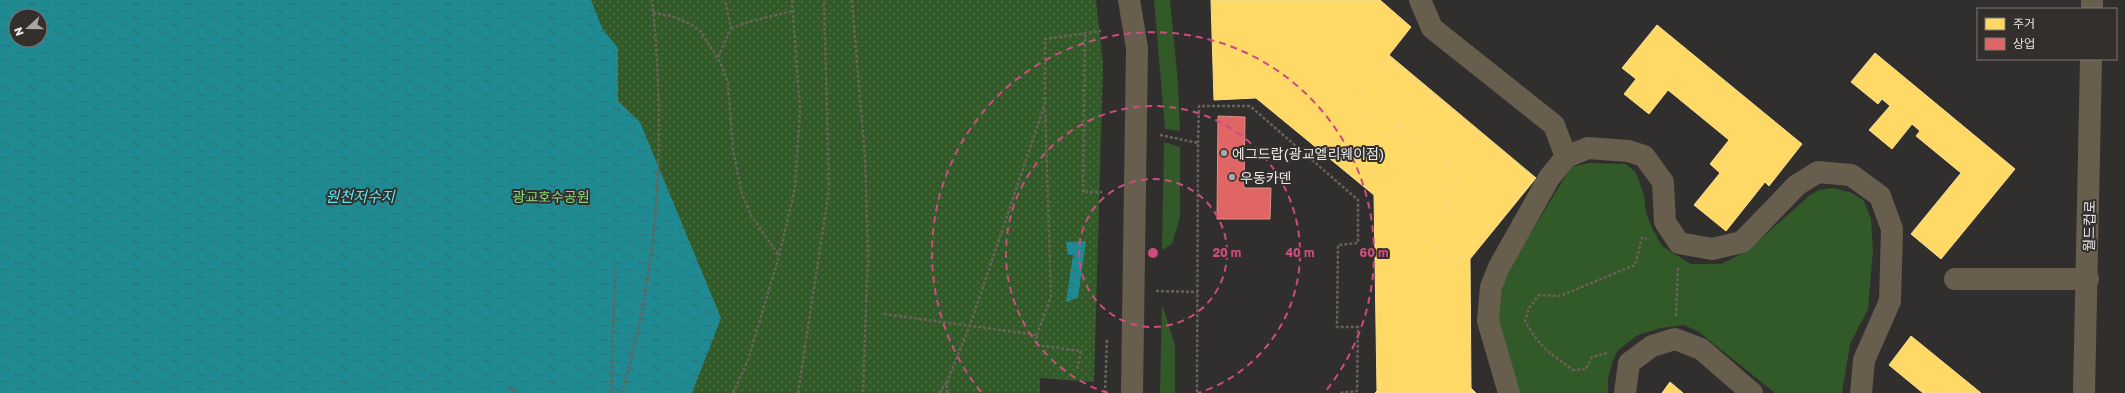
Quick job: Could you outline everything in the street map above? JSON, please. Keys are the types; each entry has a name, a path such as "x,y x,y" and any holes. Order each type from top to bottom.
{"street":[{"path":"1129,0 1136,48 1132,393"},
{"path":"1420,0 1432,28 1554,125 1566,157"},
{"name":"월드컵로","path":"2084,393 2088,279 2091,60"},
{"path":"1509,393 1488,321 1491,287 1499,267 1549,178 1566,157 1588,148 1628,151 1644,156 1663,182 1665,222 1679,243 1712,249 1742,242 1797,185 1818,172 1851,175 1880,196 1892,229 1890,301 1864,360 1861,393"},
{"path":"1955,279 2088,279"},
{"path":"1626,393 1629,363 1652,346 1674,339 1701,349 1752,393"}],"path":[{"path":"622,393 641,322 654,244 658,190 658,138 652,0"},
{"path":"718,57 731,28 725,0"},
{"path":"733,393 748,360 779,256 795,188 800,110 792,0"},
{"path":"798,393 829,190 824,0"},
{"path":"852,0 866,158 868,254 863,393"},
{"path":"731,28 757,20 793,12"},
{"path":"653,13 671,16 691,24 701,32 718,57 728,83 733,150 742,194 751,215 779,256"},
{"path":"1078,370 1081,351 1036,345 1037,335 1051,296 1045,104 1045,39 1101,31"},
{"path":"1085,34 1083,192 1102,192"},
{"path":"939,393 947,382 970,325 1045,104"},
{"path":"1197,393 1199,106 1250,106 1358,200 1358,243 1338,245 1337,327 1358,327 1357,391 1339,393"},
{"path":"1156,134 1198,143"},
{"path":"1629,363 1610,352 1592,357 1586,369 1573,370 1545,351 1533,337 1525,321 1529,308 1539,295 1560,296 1635,265 1642,238 1679,243 1674,339"},
{"path":"611,393 615,267"},
{"path":"1154,291 1198,292"},
{"path":"884,314 1037,335"},
{"path":"947,382 947,393"},
{"path":"506,387 519,393"}],"green space":[{"name":"원천저수지","path":"0,0 1096,0 1103,64 1094,382 1040,378 1040,393 0,393"},
{"path":"1154,0 1170,0 1178,83 1180,131 1165,129"},
{"path":"1164,142 1180,147 1180,217 1172,244 1162,250"},
{"path":"1590,163 1626,164 1636,173 1644,195 1646,213 1662,246 1691,264 1721,264 1747,251 1810,195 1819,190 1833,188 1852,193 1864,201 1871,219 1873,250 1868,309 1850,344 1842,393 1775,393 1699,332 1684,325 1661,328 1638,335 1618,350 1613,360 1608,378 1608,393 1518,393 1498,320 1502,289 1507,272 1571,167"},
{"path":"1162,304 1175,345 1175,393 1160,393"}],"water":[{"name":"원천저수지","path":"0,0 591,0 602,28 618,48 618,101 640,122 721,318 692,393 0,393"},
{"path":"1086,241 1078,298 1066,302 1073,255 1068,255 1066,242"}],"building: 주거":[{"path":"1211,0 1380,0 1411,27 1389,55 1536,178 1470,259 1471,388 1476,393 1375,393 1377,391 1374,195 1256,98 1214,100"},
{"path":"1657,25 1802,144 1769,186 1765,182 1726,231 1694,205 1720,173 1710,164 1729,140 1668,90 1649,114 1624,94 1636,79 1622,68"},
{"path":"1875,53 2015,169 1941,259 1911,234 1961,173 1916,136 1920,131 1912,124 1892,149 1869,130 1890,106 1882,99 1878,104 1851,82"},
{"path":"1387,59 1533,179 1500,220 1496,217 1457,265 1425,239 1451,207 1441,198 1460,174 1399,124 1379,148 1355,128 1367,113 1353,102"},
{"path":"1911,336 1981,393 1923,393 1889,365"},
{"path":"1670,382 1683,393 1662,393"}],"building: 상업":[{"path":"1218,116 1245,117 1244,188 1271,188 1270,219 1217,219"}],"place":[{"name":"에그드랍(광교엘리웨이점)","path":"1224,153"},
{"name":"우동카덴","path":"1232,177"}],"park label":[{"name":"광교호수공원","path":"551,196"}]}
